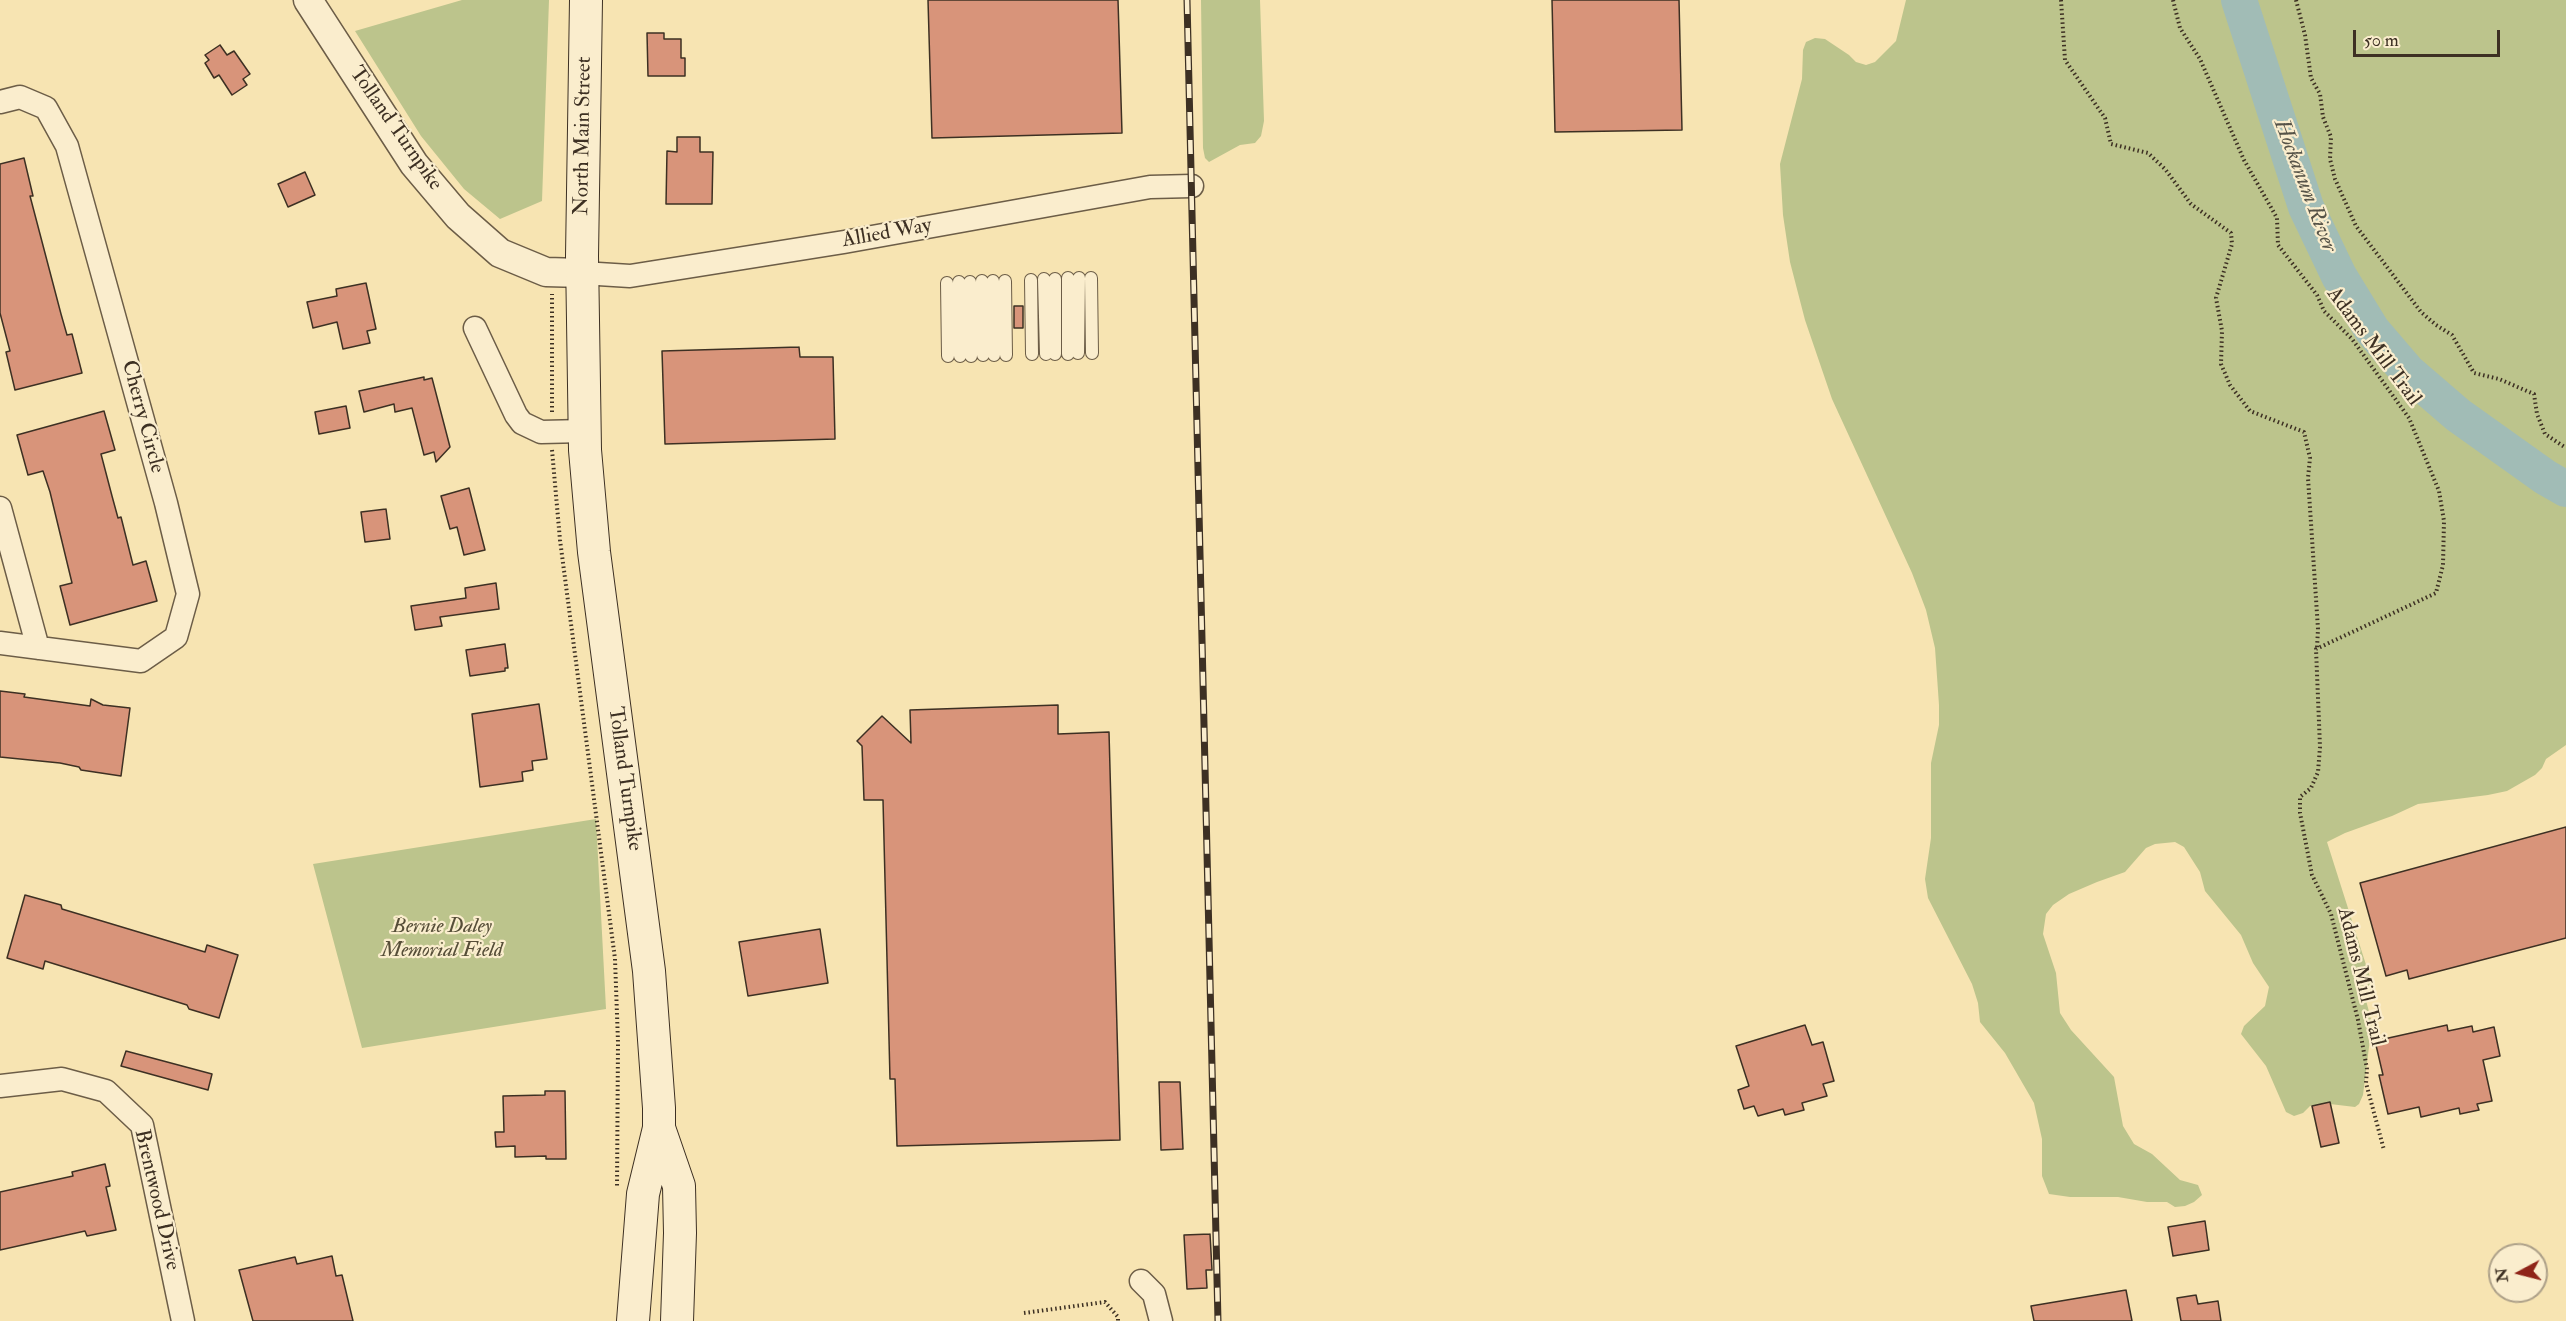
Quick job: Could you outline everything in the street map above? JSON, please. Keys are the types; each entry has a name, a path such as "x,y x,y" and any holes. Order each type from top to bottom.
{"main road":[{"name":"North Main Street","path":"582,273 586,0"},
{"name":"Tolland Turnpike","path":"582,273 584,432 594,552 649,971 657,1056 659,1128 643,1194 633,1321"},
{"name":"Tolland Turnpike","path":"659,1128 679,1186 680,1270 677,1321"}],"street":[{"name":"Tolland Turnpike","path":"308,0 414,164 458,216 500,253 546,272 582,273"},
{"name":"Cherry Circle","path":"0,102 20,98 46,108 67,146 163,492 188,594 176,637 141,660 0,643"},
{"name":"Allied Way","path":"582,273 630,276 844,242 1149,187 1192,186"},
{"path":"475,328 519,419 533,430 584,432"},
{"path":"0,508 38,648"},
{"name":"Brentwood Drive","path":"0,1086 62,1079 106,1091 142,1125 183,1321"},
{"path":"1141,1281 1154,1294 1161,1321"}],"lane":[{"path":"1032,354 1044,279 1062,354 1080,278 1092,353"},
{"path":"976,282 977,355"},
{"path":"976,282 977,355"},
{"path":"976,282 977,355"}],"path":[{"path":"2061,0 2065,60 2105,118 2111,144 2148,153 2165,170 2191,204 2230,233 2232,244 2216,298 2222,331 2221,364 2230,385 2250,411 2304,432 2310,458 2308,478 2318,629 2316,649"},
{"name":"Adams Mill Trail","path":"2173,0 2180,28 2204,68 2244,160 2277,218 2278,245 2317,295 2324,310 2352,339 2409,418 2439,490 2444,521 2443,565 2436,593 2316,649 2320,747 2318,772 2310,788 2300,797 2300,813 2312,875 2331,914 2358,1020 2367,1069 2366,1083 2384,1150"},
{"path":"2296,0 2305,35 2311,78 2320,94 2323,117 2331,137 2330,159 2335,179 2356,226 2421,312 2452,335 2474,373 2499,379 2534,394 2537,414 2546,434 2566,448"},
{"path":"552,313 552,432 560,540 615,959 618,1042 616,1197"},
{"path":"1024,1313 1105,1302 1118,1317 1118,1321"}],"green space":[{"path":"462,0 549,0 542,201 500,219 464,189 421,136 355,31"},
{"path":"1201,0 1260,0 1264,121 1261,136 1255,143 1240,145 1209,162 1205,158 1203,148"},
{"path":"1906,0 2566,0 2566,745 2546,759 2542,768 2535,775 2507,791 2418,804 2327,842 2374,990 2363,989 2372,1023 2363,1095 2355,1107 2330,1104 2310,1106 2303,1113 2294,1116 2286,1112 2266,1066 2241,1034 2244,1026 2265,1006 2269,987 2253,963 2241,935 2205,891 2200,872 2184,847 2175,842 2155,844 2146,848 2125,872 2069,894 2053,905 2046,914 2043,934 2056,973 2060,1013 2071,1030 2114,1077 2123,1126 2134,1144 2152,1154 2180,1180 2198,1185 2202,1195 2185,1206 2175,1207 2167,1202 2147,1202 2118,1197 2070,1197 2049,1194 2042,1176 2042,1139 2034,1103 2005,1053 1980,1022 1978,1003 1972,984 1928,898 1925,879 1931,838 1931,763 1939,725 1935,648 1926,610 1912,573 1832,399 1805,320 1790,262 1783,215 1780,164 1802,79 1803,50 1806,42 1815,38 1825,39 1856,62 1866,65 1875,62 1896,41"},
{"name":"Bernie Daley Memorial Field","path":"596,819 606,1009 362,1048 313,864"}],"building":[{"path":"928,0 1118,0 1122,133 932,138"},
{"path":"1552,0 1679,0 1682,130 1555,132"},
{"path":"647,33 664,33 664,39 681,39 681,58 685,58 685,76 648,76"},
{"path":"220,45 227,55 234,51 250,74 243,79 247,85 232,95 219,75 214,78 205,63 209,60 205,55"},
{"path":"677,137 700,137 700,152 713,152 712,204 666,204 667,151 677,152"},
{"path":"24,158 33,196 30,196 61,314 67,335 72,334 82,373 15,390 6,352 10,351 0,313 0,164"},
{"path":"305,172 315,195 288,207 278,184"},
{"path":"366,283 376,329 367,331 370,343 343,349 337,322 313,328 307,302 337,296 336,289"},
{"path":"1014,306 1023,306 1023,328 1014,328"},
{"path":"799,347 800,357 833,357 835,439 665,444 662,351"},
{"path":"424,377 424,380 432,378 450,447 436,462 434,452 424,455 412,408 395,412 394,404 364,412 359,391"},
{"path":"346,406 350,428 319,434 315,412"},
{"path":"104,411 115,450 101,454 118,518 121,517 133,565 146,561 157,601 70,625 60,586 72,583 50,492 43,471 28,475 17,435"},
{"path":"469,488 485,550 464,555 457,527 450,529 441,496"},
{"path":"386,509 390,539 365,542 361,512"},
{"path":"496,583 499,609 440,617 442,626 415,630 411,606 466,598 465,588"},
{"path":"505,644 508,668 505,668 505,671 470,676 466,650"},
{"path":"0,691 25,694 24,697 90,706 91,699 103,705 130,708 121,776 81,770 79,767 60,763 0,757"},
{"path":"539,704 547,759 532,761 533,770 522,772 523,781 480,787 472,714"},
{"path":"1058,705 1058,734 1109,732 1120,1140 897,1146 895,1079 890,1079 883,800 864,800 862,746 857,741 882,716 911,743 910,710"},
{"path":"2566,827 2566,938 2409,979 2407,970 2386,976 2360,883"},
{"path":"25,895 61,905 62,909 205,952 207,945 238,955 219,1018 189,1009 187,1005 45,961 43,969 7,958"},
{"path":"820,929 828,983 748,996 739,942"},
{"path":"1805,1025 1812,1045 1823,1042 1834,1081 1823,1084 1827,1096 1802,1103 1804,1110 1785,1115 1783,1109 1758,1116 1754,1106 1744,1109 1738,1090 1749,1086 1736,1046"},
{"path":"2447,1025 2448,1031 2472,1026 2473,1032 2494,1027 2500,1056 2483,1060 2492,1101 2477,1104 2479,1110 2460,1114 2459,1108 2421,1117 2419,1107 2388,1114 2379,1075 2383,1075 2375,1041"},
{"path":"126,1051 212,1074 208,1090 121,1066"},
{"path":"1159,1082 1180,1082 1183,1149 1161,1150"},
{"path":"545,1091 565,1091 566,1159 546,1159 546,1156 515,1157 515,1146 496,1147 495,1132 504,1132 503,1096 545,1095"},
{"path":"2330,1102 2339,1143 2321,1147 2312,1106"},
{"path":"105,1164 110,1186 106,1187 116,1230 87,1236 85,1231 0,1250 0,1192 73,1176 72,1172"},
{"path":"2205,1221 2209,1250 2173,1256 2168,1227"},
{"path":"1210,1234 1212,1270 1206,1270 1207,1288 1187,1289 1184,1235"},
{"path":"332,1256 336,1276 342,1275 353,1321 253,1321 239,1270 295,1257 297,1264"},
{"path":"2126,1290 2132,1321 2034,1321 2031,1306"},
{"path":"2196,1295 2198,1304 2218,1301 2221,1321 2181,1321 2177,1298"}],"waterway":[{"name":"Hockanum River","path":"2239,0 2306,207 2339,276 2372,330 2408,372 2458,415 2545,477 2566,489"}],"railway":[{"path":"1187,0 1218,1321"}]}
